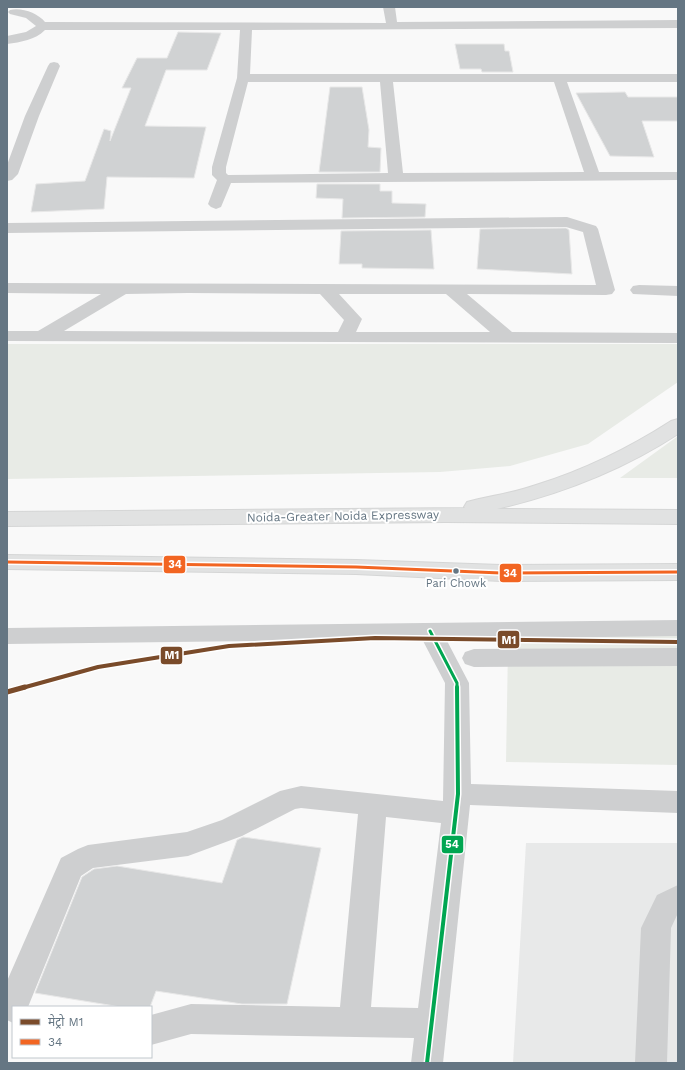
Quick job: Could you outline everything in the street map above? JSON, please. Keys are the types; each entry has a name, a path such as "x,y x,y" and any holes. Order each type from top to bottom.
{"highway":[{"path":"446,515 558,485 602,468 678,425"},
{"name":"Noida-Greater Noida Expressway","path":"7,519 446,515 678,517"},
{"path":"7,562 356,567 501,573 678,572"}],"street":[{"path":"389,7 392,26"},
{"path":"7,25 15,10 37,19 42,26"},
{"path":"42,26 677,26"},
{"path":"7,40 37,32 42,26"},
{"path":"246,27 243,78 219,167 219,175 225,179 678,176"},
{"path":"7,177 11,174 32,116 54,66"},
{"path":"243,78 678,78"},
{"path":"386,78 396,179"},
{"path":"559,78 593,176"},
{"path":"216,204 225,179"},
{"path":"7,228 567,222 590,229 606,290 7,288"},
{"path":"325,288 353,318 346,337"},
{"path":"43,336 122,289"},
{"path":"450,289 508,338"},
{"path":"638,290 678,291"},
{"path":"7,336 678,338"},
{"path":"7,636 222,632 678,628"},
{"path":"457,683 494,630"},
{"path":"427,1063 457,804 457,683 430,631"},
{"path":"474,658 678,658"},
{"path":"12,1006 68,872 71,867 78,862 88,858 188,844 232,828 290,799 301,797 373,804 678,802"},
{"path":"354,1022 373,804"},
{"path":"651,1063 656,928 667,904 678,898"},
{"path":"152,1030 191,1020 431,1023"}],"shaded area":[{"path":"7,344 678,344 678,382 588,444 510,466 440,472 7,479"},
{"path":"678,436 678,478 620,478"},
{"path":"551,629 678,631 678,765 506,762 508,647"},
{"path":"526,843 678,843 678,1063 513,1063"}],"building":[{"path":"178,32 221,33 207,70 166,70 145,126 206,127 194,178 107,177 104,209 31,212 36,184 85,181 104,129 111,131 110,141 131,88 122,88 137,58 167,58"},
{"path":"455,44 504,44 505,51 509,51 513,72 482,72 481,69 460,69"},
{"path":"330,87 362,87 369,130 368,147 381,148 380,172 319,172"},
{"path":"625,92 628,97 678,97 678,121 642,121 654,157 610,156 576,93"},
{"path":"317,184 380,184 380,191 392,191 392,203 426,204 425,217 342,218 343,199 316,198"},
{"path":"566,228 569,230 572,274 477,269 480,229"},
{"path":"431,230 434,269 362,268 362,264 339,264 341,231"},
{"path":"243,837 321,848 287,1004 242,1004 156,991 150,1006 115,1006 35,993 82,877 94,869 117,866 222,883 237,840"}],"metro line":[{"name":"M1","path":"7,692 98,667 229,646 375,638 678,642"}],"transit line":[{"name":"34","path":"7,562 356,567 501,573 678,572"},
{"name":"54","path":"427,1063 458,794 457,683 430,631"}],"place":[{"name":"Pari Chowk","path":"456,571"}]}
